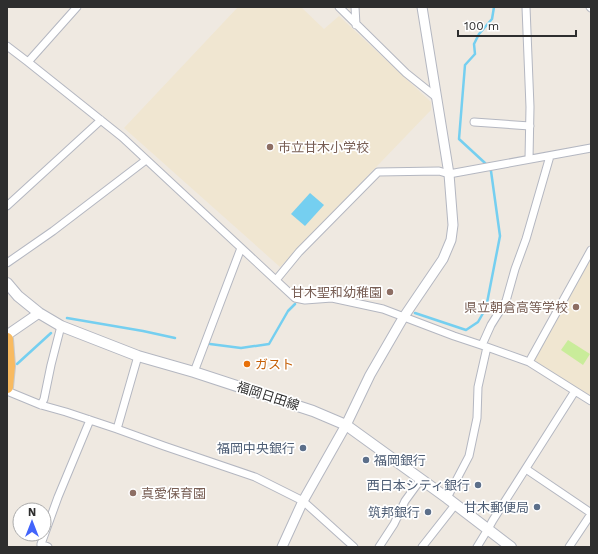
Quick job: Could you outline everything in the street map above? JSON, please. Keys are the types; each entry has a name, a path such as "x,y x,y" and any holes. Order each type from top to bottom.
{"highway":[{"path":"7,339 9,366 7,387"}],"main road":[{"name":"福岡日田線","path":"7,283 18,296 39,313 61,326 138,356 194,372 313,411 346,425 511,547"}],"street":[{"path":"28,62 77,7"},
{"path":"339,7 406,73 436,97"},
{"path":"355,7 356,24"},
{"path":"282,547 303,500 346,425 370,375 403,318 443,259 451,240 453,226 449,174 422,7"},
{"path":"526,7 530,107 530,159"},
{"path":"7,46 122,137 295,298 305,300 332,298 382,309 403,318 529,362 591,401"},
{"path":"7,206 101,120"},
{"path":"474,122 530,126"},
{"path":"276,280 299,252 378,172 439,171 449,174 591,148"},
{"path":"446,498 469,456 478,418 478,387 485,346 491,325 506,301 550,156"},
{"path":"7,263 53,231 146,160"},
{"path":"194,372 241,248"},
{"path":"529,362 591,250"},
{"path":"7,335 39,313"},
{"path":"41,405 44,399 61,326"},
{"path":"117,429 138,356"},
{"path":"7,391 41,405 255,476 303,500 354,547"},
{"path":"477,547 575,391"},
{"path":"48,547 41,546 58,497 90,420"},
{"path":"526,469 591,513 569,547"},
{"path":"379,547 394,524 405,502 421,479"},
{"path":"422,547 455,505"}],"shaded area":[{"name":"市立甘木小学校","path":"238,7 301,7 324,29 339,16 431,102 431,110 280,267 124,128"},
{"name":"県立朝倉高等学校","path":"591,254 591,398 533,360"}],"green space":[{"path":"568,340 590,354 583,365 561,350"}],"water":[{"path":"310,193 324,205 305,226 291,214"}],"waterway":[{"path":"415,313 466,330 478,322 486,308 500,236 491,171 485,163 459,139 465,65 475,54 474,44 479,34 492,19 494,7"},
{"path":"210,344 241,348 269,344 288,311 295,304"},
{"path":"67,318 175,338"},
{"path":"17,364 51,333"}],"place":[{"name":"市立甘木小学校","path":"270,147"},
{"name":"甘木聖和幼稚園","path":"390,292"},
{"name":"県立朝倉高等学校","path":"576,307"},
{"name":"ガスト","path":"247,364"},
{"name":"福岡中央銀行","path":"303,448"},
{"name":"福岡銀行","path":"366,460"},
{"name":"西日本シティ銀行","path":"478,485"},
{"name":"真愛保育園","path":"133,493"},
{"name":"甘木郵便局","path":"537,507"},
{"name":"筑邦銀行","path":"428,512"}]}
